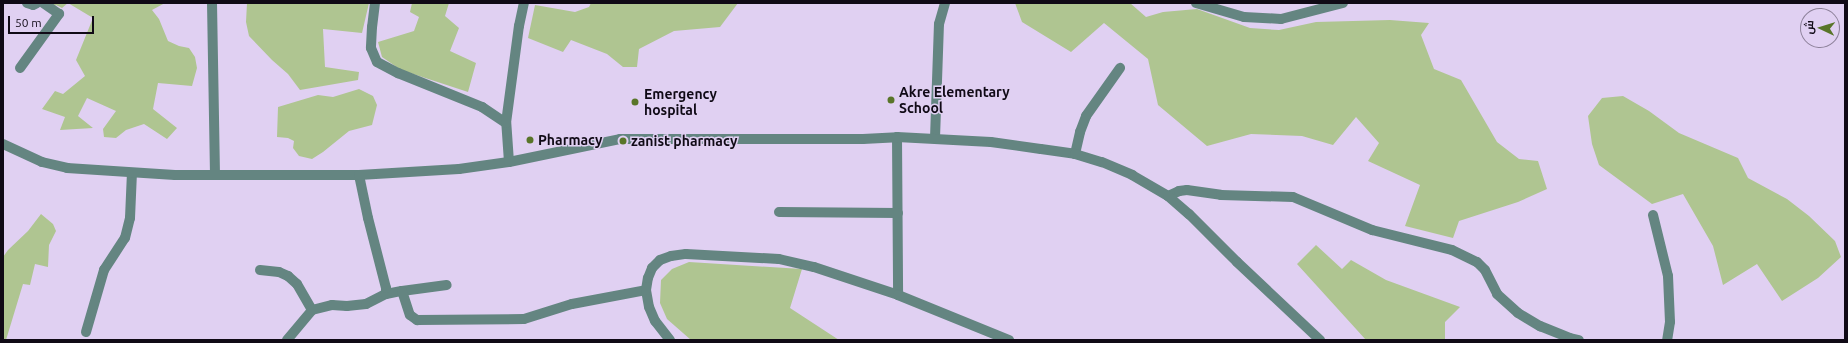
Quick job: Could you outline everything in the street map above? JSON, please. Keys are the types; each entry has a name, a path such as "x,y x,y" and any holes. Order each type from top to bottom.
{"street":[{"path":"27,3 33,5 37,3"},
{"path":"20,68 59,14 44,3"},
{"path":"212,3 215,175"},
{"path":"375,3 371,48 377,62 398,73 482,107 506,123"},
{"path":"509,162 506,123 519,26 524,3"},
{"path":"935,138 939,24 945,3"},
{"path":"1196,3 1244,17 1281,19 1343,3"},
{"path":"1075,154 1080,132 1086,116 1120,68"},
{"path":"897,137 898,295"},
{"path":"3,144 42,162 67,168 132,173 215,175 359,175 459,169 509,162 620,139 935,138 991,142 1075,154 1132,175 1168,196 1189,214 1237,262 1320,340"},
{"path":"86,332 104,270 125,238 130,218 132,173"},
{"path":"359,175 371,234 386,288 386,294"},
{"path":"1168,196 1179,191 1187,190 1221,196 1293,197 1372,230 1452,250 1477,262 1485,270 1497,294 1518,313 1546,328 1579,340"},
{"path":"779,212 898,213"},
{"path":"1652,215 1668,276 1670,322 1668,340"},
{"path":"670,340 655,321 649,307 646,290 652,268 660,260 671,256 686,254 780,259 796,262 839,274 898,295 1009,340"},
{"path":"260,270 279,272 288,276 297,284 312,310"},
{"path":"287,340 312,310 332,305 366,304 386,294 447,285"},
{"path":"402,291 410,315 417,320 425,320 524,319 572,304 646,290"}],"green space":[{"path":"48,3 68,3 62,8 56,5 53,7"},
{"path":"68,3 165,3 152,10 159,19 168,41 179,46 189,48 195,57 197,68 192,86 158,83 153,109 177,128 167,139 144,124 126,130 116,138 104,137 103,129 116,111 87,98 78,116 93,128 60,130 65,117 42,109 55,91 63,94 85,76 76,60 93,18"},
{"path":"247,3 369,3 362,33 323,29 325,67 359,72 358,80 300,90 288,74 249,36 246,22"},
{"path":"412,3 449,3 445,16 459,28 450,51 476,63 468,92 401,70 382,57 378,42 414,31 419,17 410,12"},
{"path":"591,3 738,3 720,27 674,31 639,49 637,67 623,67 607,54 571,40 563,52 528,38 535,5 575,12 589,7"},
{"path":"1015,3 1130,3 1146,17 1163,12 1197,9 1250,28 1279,30 1316,22 1390,20 1429,23 1421,35 1434,69 1461,80 1497,142 1519,159 1538,161 1547,189 1518,202 1459,221 1453,238 1405,226 1420,185 1368,161 1379,143 1356,117 1333,145 1302,136 1251,134 1207,146 1158,105 1148,59 1104,23 1071,52 1022,22"},
{"path":"359,89 373,96 377,105 372,125 349,131 312,159 299,156 293,148 294,141 288,138 277,137 278,107 318,95 333,97"},
{"path":"1623,96 1649,111 1679,133 1738,158 1748,178 1787,199 1809,216 1835,241 1841,257 1818,278 1782,301 1757,264 1723,285 1713,246 1683,194 1652,204 1599,165 1592,144 1588,116 1602,98"},
{"path":"41,214 53,224 56,231 49,245 48,267 35,264 30,285 23,284 6,340 3,340 3,257 8,250 28,231"},
{"path":"1316,245 1342,269 1351,260 1386,280 1460,307 1445,322 1445,340 1366,340 1297,264"},
{"path":"689,262 802,269 790,308 839,340 691,340 667,319 660,303 661,280 672,269"}],"place":[{"name":"Akre Elementary School","path":"891,100"},
{"name":"Emergency hospital","path":"635,102"},
{"name":"Pharmacy","path":"530,140"},
{"name":"zanist pharmacy","path":"623,141"}]}
